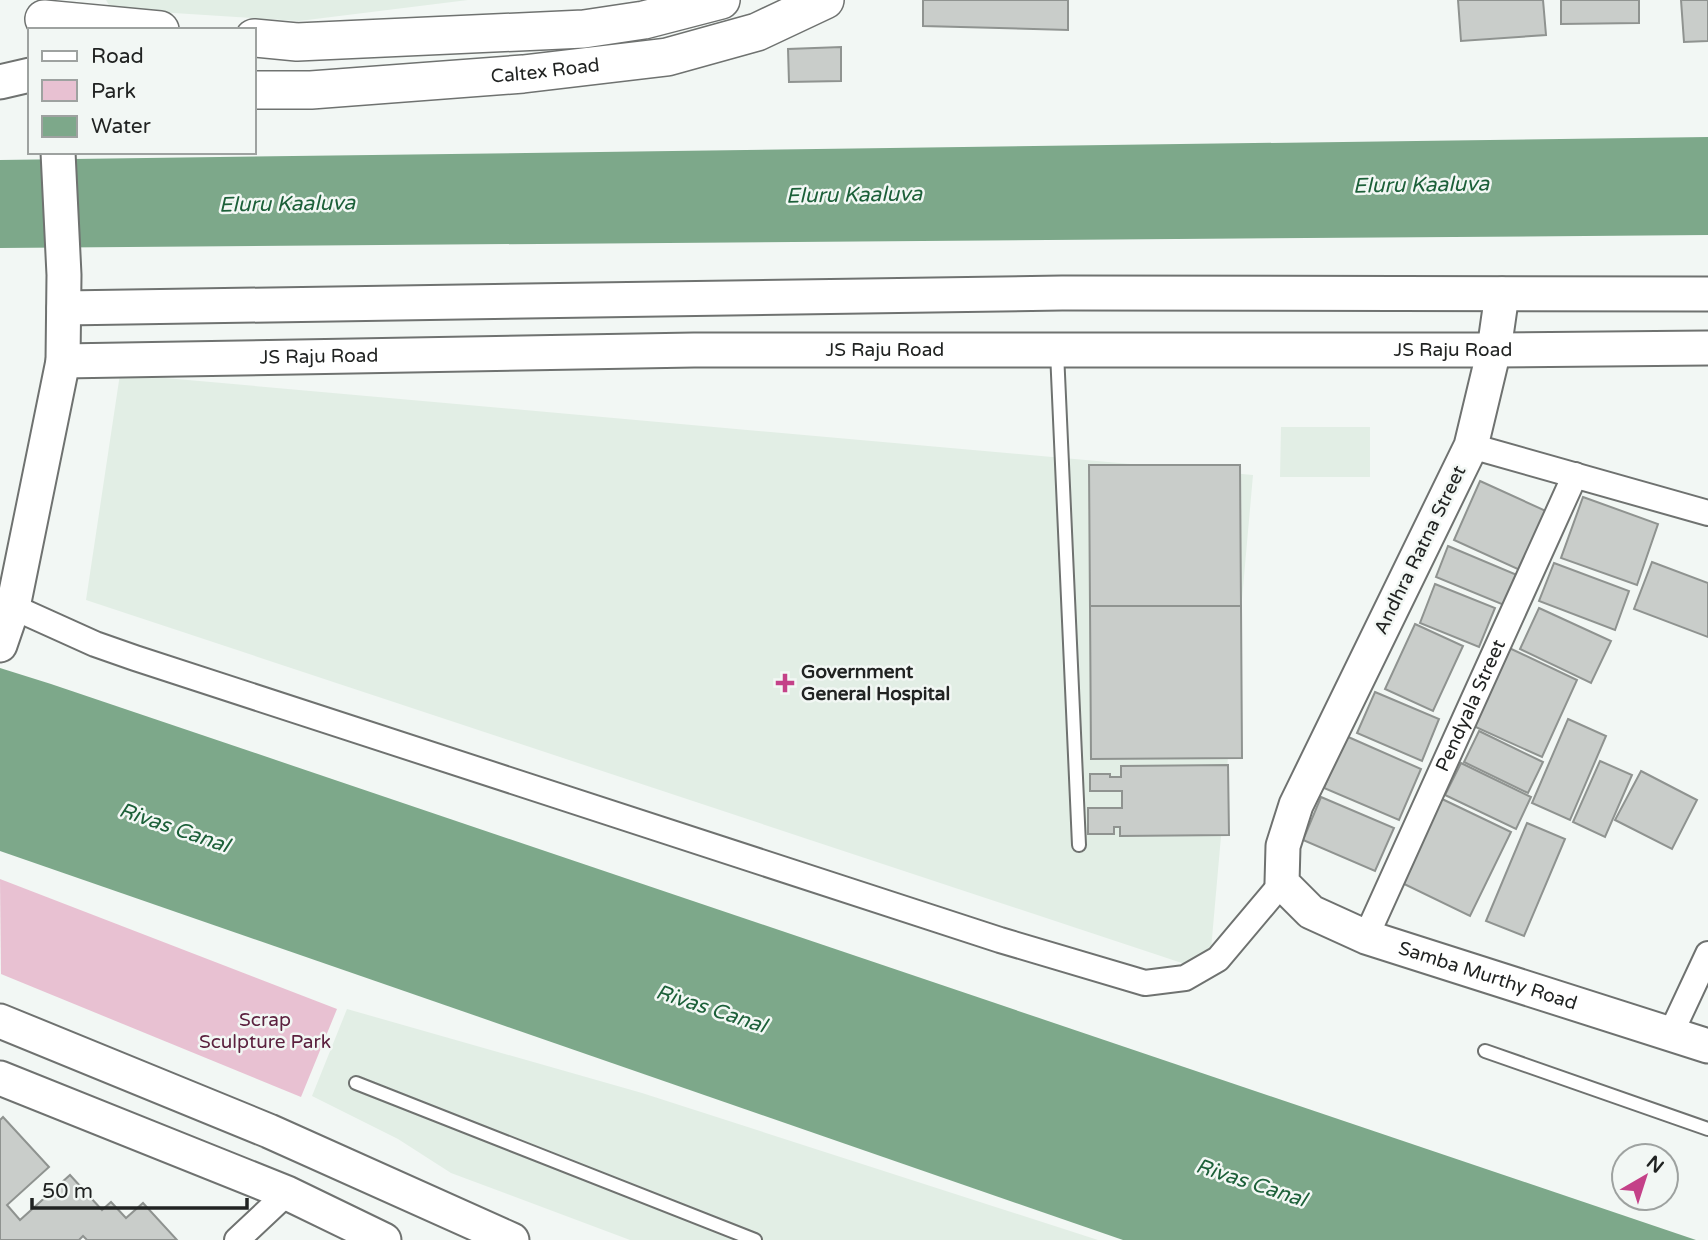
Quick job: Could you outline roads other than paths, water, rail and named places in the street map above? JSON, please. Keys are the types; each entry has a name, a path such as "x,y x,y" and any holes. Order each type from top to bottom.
{"main road":[{"name":"Caltex Road","path":"256,38 297,42 584,29 644,20 721,0"},
{"name":"Caltex Road","path":"256,90 311,90 523,74 667,57 757,32 825,0"},
{"path":"40,16 143,28"}],"street":[{"path":"0,82 28,75"},
{"path":"0,644 13,607 63,361 64,275 58,154"},
{"path":"64,308 1062,293 1708,294"},
{"path":"1471,446 1494,350 1502,294"},
{"name":"JS Raju Road","path":"63,361 694,350 1708,348"},
{"name":"Andhra Ratna Street","path":"1282,883 1283,846 1296,805 1471,446 1708,513"},
{"name":"Pendyala Street","path":"1366,937 1576,475"},
{"path":"13,607 95,644 135,658 1000,940 1145,983 1185,978 1218,959 1282,883"},
{"name":"Samba Murthy Road","path":"1282,883 1311,912 1366,937 1708,1046"},
{"path":"1671,1033 1708,954"},
{"path":"1,1021 269,1131 512,1240"},
{"path":"0,1078 287,1193 384,1240"},
{"path":"237,1240 287,1193"}],"lane":[{"path":"1057,350 1079,845"},
{"path":"1485,1051 1708,1129"},
{"path":"356,1083 755,1240"}],"water":[{"name":"Eluru Kaaluva","path":"1708,137 1708,235 0,248 0,160"},
{"name":"Rivas Canal","path":"0,668 1696,1240 1123,1240 0,851"}],"place":[{"name":"Government General Hospital","path":"785,683"}],"park label":[{"name":"Scrap Sculpture Park","path":"265,1031"}]}
